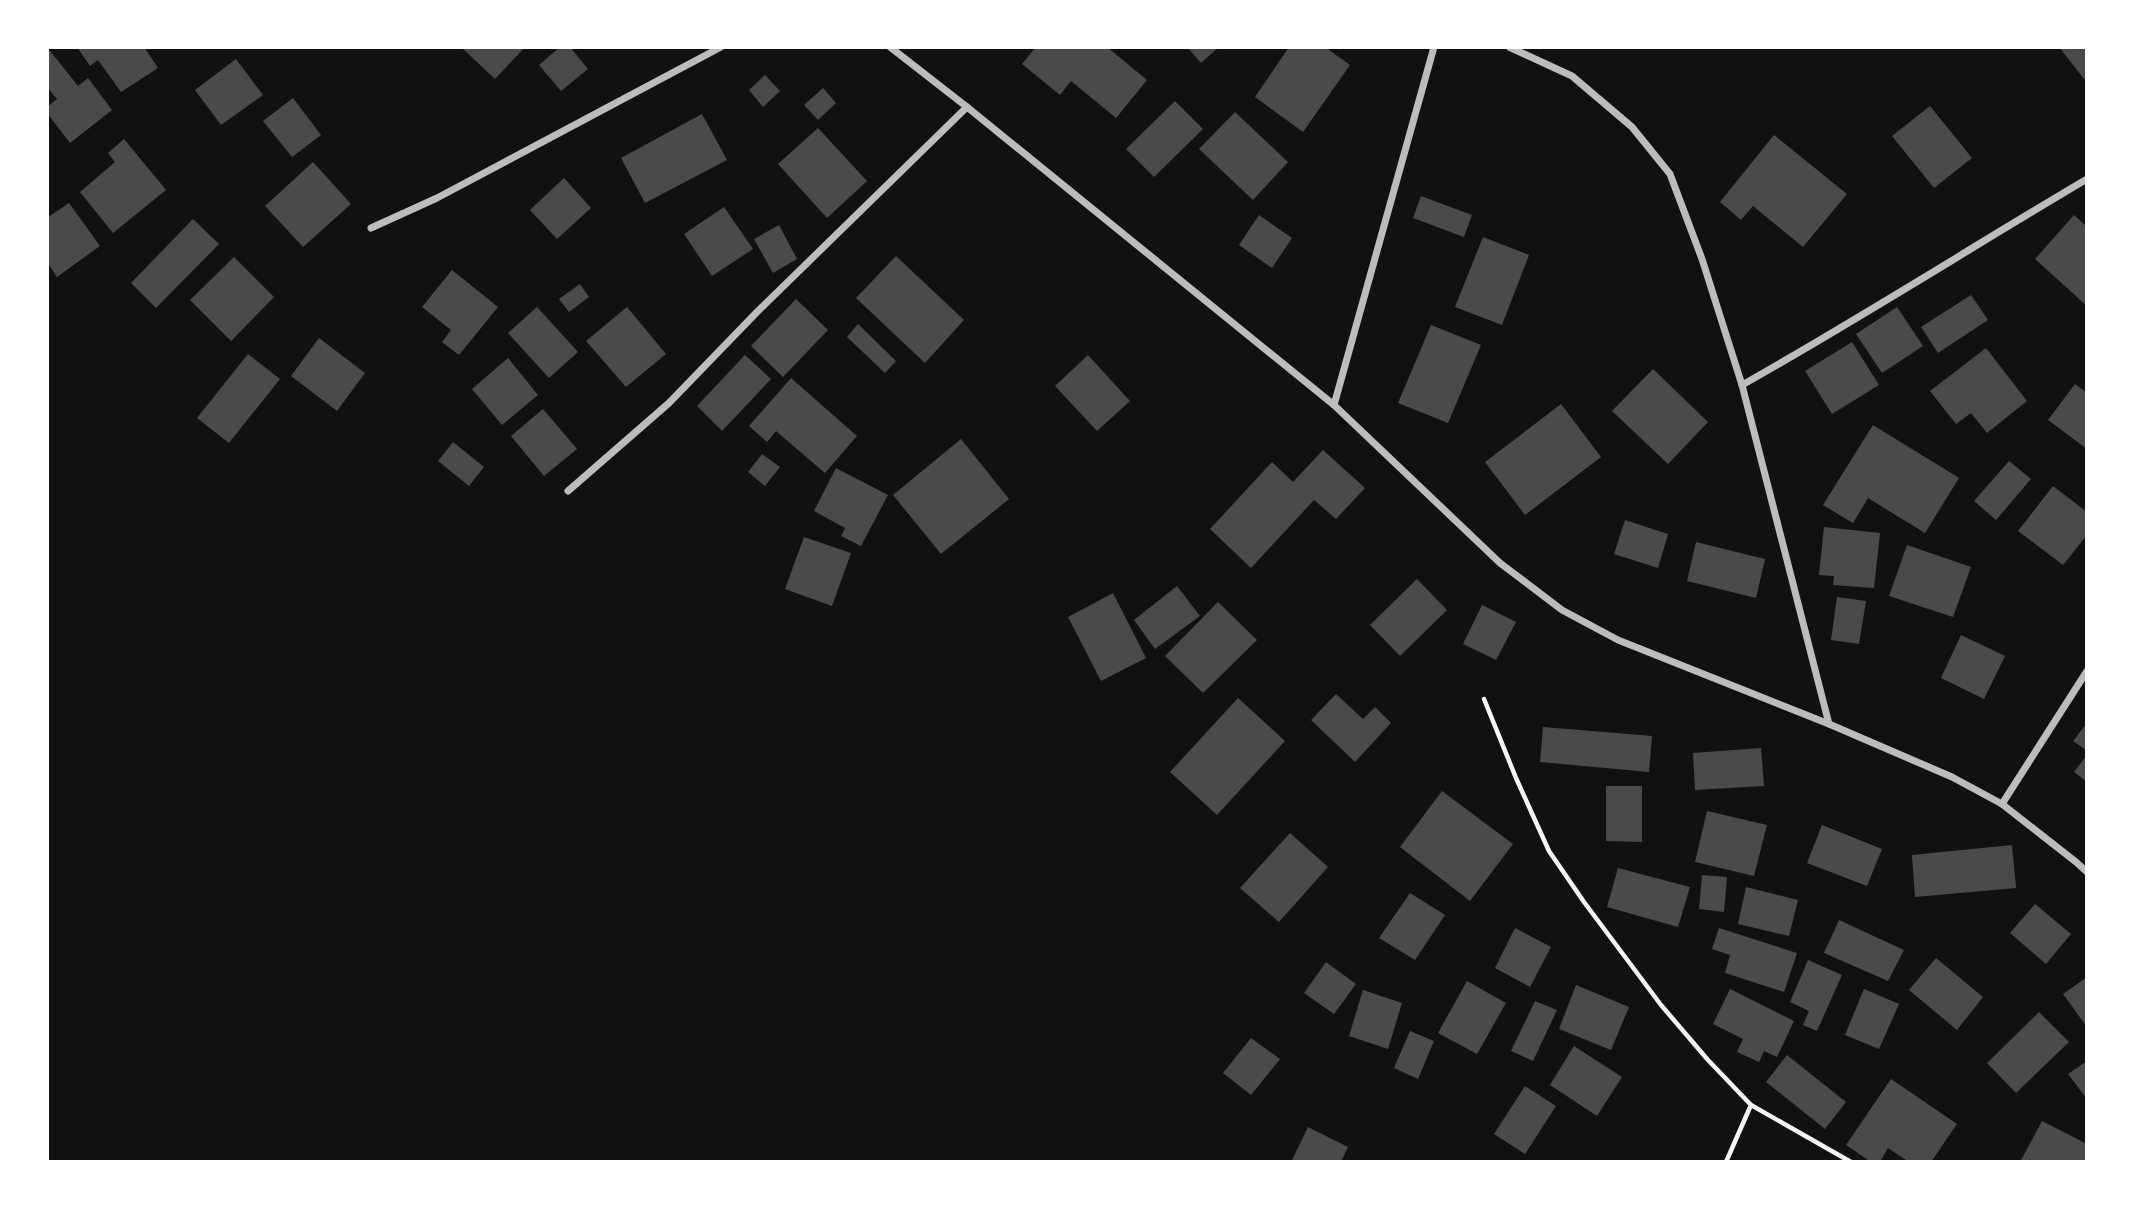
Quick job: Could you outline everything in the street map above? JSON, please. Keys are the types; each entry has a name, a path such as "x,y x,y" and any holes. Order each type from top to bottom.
{"street":[{"path":"371,228 437,198 720,47"},
{"path":"890,47 1334,405 1500,563 1562,610 1618,640 1829,724 1952,777 2002,804 2087,872"},
{"path":"1334,405 1434,47"},
{"path":"1509,47 1572,76 1632,127 1670,174 1702,260 1742,385 1829,724"},
{"path":"568,491 669,403 757,312 967,107"},
{"path":"1742,385 1847,326 2087,178"},
{"path":"2002,804 2087,671"}],"path":[{"path":"1484,699 1549,851 1661,1005 1751,1105 1851,1162"},
{"path":"1726,1162 1751,1105"}],"building":[{"path":"47,47 78,86 88,78 112,110 70,143 47,113 47,107 57,99 47,87"},
{"path":"77,47 144,47 158,68 121,92 98,60 90,66"},
{"path":"461,47 525,47 495,79"},
{"path":"560,47 570,47 588,69 561,91 539,65"},
{"path":"1036,47 1107,47 1147,80 1116,118 1071,81 1060,95 1022,64"},
{"path":"1187,47 1219,47 1201,63"},
{"path":"1289,47 1325,47 1350,65 1303,132 1255,97"},
{"path":"2059,47 2087,47 2087,78 2084,79"},
{"path":"236,59 263,95 221,125 195,90"},
{"path":"765,75 780,91 763,107 749,90"},
{"path":"823,88 836,103 818,120 804,105"},
{"path":"293,98 321,135 292,157 263,121"},
{"path":"1175,101 1203,129 1154,177 1126,149"},
{"path":"1930,106 1972,158 1934,188 1892,136"},
{"path":"1235,112 1288,162 1253,200 1199,149"},
{"path":"702,114 727,160 645,203 621,158"},
{"path":"818,128 867,181 827,218 778,164"},
{"path":"1774,135 1847,194 1803,247 1753,206 1741,220 1720,202"},
{"path":"124,139 166,190 113,233 80,192 115,162 108,153"},
{"path":"313,162 351,204 303,247 265,206"},
{"path":"564,178 591,208 557,239 530,210"},
{"path":"1421,196 1472,215 1464,237 1413,218"},
{"path":"69,203 100,246 57,277 47,262 47,218"},
{"path":"724,207 753,249 712,276 684,234"},
{"path":"1259,215 1292,238 1272,268 1239,245"},
{"path":"2074,215 2087,227 2087,306 2035,259"},
{"path":"193,219 219,244 156,308 131,283"},
{"path":"779,225 797,259 773,273 754,239"},
{"path":"1483,237 1529,255 1502,325 1455,307"},
{"path":"896,256 964,320 925,363 856,298"},
{"path":"234,257 274,297 231,341 190,300"},
{"path":"452,270 498,307 459,355 442,342 451,330 422,307"},
{"path":"580,284 589,297 569,312 559,299"},
{"path":"1971,295 1988,320 1938,353 1921,327"},
{"path":"796,299 828,330 783,377 751,346"},
{"path":"537,307 578,352 549,378 508,333"},
{"path":"627,307 666,354 626,387 586,341"},
{"path":"1897,307 1923,346 1882,373 1856,334"},
{"path":"858,324 896,361 885,373 847,337"},
{"path":"1431,325 1481,345 1448,423 1398,403"},
{"path":"319,338 365,373 337,411 291,376"},
{"path":"1852,342 1879,385 1832,414 1805,371"},
{"path":"1986,348 2027,401 1987,433 1971,413 1956,424 1930,391"},
{"path":"248,354 280,379 229,443 197,418"},
{"path":"745,355 771,379 722,431 697,406"},
{"path":"1088,355 1130,401 1097,431 1055,386"},
{"path":"508,358 538,395 502,425 472,389"},
{"path":"1653,369 1708,422 1668,464 1612,411"},
{"path":"791,378 857,436 825,473 776,431 767,442 749,426"},
{"path":"2075,384 2087,393 2087,449 2048,420"},
{"path":"1561,404 1601,457 1525,515 1485,462"},
{"path":"543,409 577,449 544,476 511,436"},
{"path":"1873,425 1959,478 1925,533 1868,498 1853,523 1823,505"},
{"path":"961,439 1009,499 941,554 893,495"},
{"path":"453,442 484,467 469,486 438,461"},
{"path":"1323,450 1365,488 1336,519 1314,500 1251,568 1210,529 1272,462 1293,482"},
{"path":"762,454 780,467 765,486 748,472"},
{"path":"2009,461 2031,479 1996,520 1974,501"},
{"path":"836,468 888,495 861,546 841,536 845,528 814,511"},
{"path":"2053,486 2087,512 2087,535 2063,565 2018,531"},
{"path":"1625,520 1668,534 1658,568 1614,554"},
{"path":"1824,527 1880,533 1874,588 1833,585 1834,576 1819,575"},
{"path":"804,537 851,553 832,606 785,589"},
{"path":"1696,542 1765,559 1756,598 1687,581"},
{"path":"1907,545 1971,567 1953,617 1889,596"},
{"path":"1417,579 1447,610 1400,656 1370,625"},
{"path":"1177,586 1200,616 1155,649 1134,620"},
{"path":"1113,593 1146,658 1101,681 1068,617"},
{"path":"1837,597 1866,601 1859,644 1831,640"},
{"path":"1218,602 1257,640 1203,693 1165,656"},
{"path":"1482,605 1516,622 1496,660 1463,644"},
{"path":"1961,635 2005,656 1984,699 1941,678"},
{"path":"1336,694 1363,719 1375,707 1391,723 1355,762 1311,720"},
{"path":"1238,698 1285,741 1217,815 1170,772"},
{"path":"2087,723 2087,751 2073,741"},
{"path":"1543,727 1652,736 1649,772 1540,762"},
{"path":"1761,748 1764,786 1695,790 1693,753"},
{"path":"2087,755 2087,782 2074,772"},
{"path":"1606,786 1642,786 1642,842 1606,841"},
{"path":"1442,791 1513,844 1470,901 1400,847"},
{"path":"1707,811 1767,825 1754,876 1695,862"},
{"path":"1822,825 1882,849 1867,886 1807,863"},
{"path":"1290,833 1328,867 1279,922 1240,888"},
{"path":"2012,845 2016,888 1915,897 1912,855"},
{"path":"1618,868 1690,887 1678,927 1607,907"},
{"path":"1702,875 1727,877 1724,912 1699,909"},
{"path":"1746,887 1798,900 1789,936 1738,924"},
{"path":"1410,893 1445,915 1415,960 1379,938"},
{"path":"2035,904 2071,934 2046,964 2010,933"},
{"path":"1839,920 1904,950 1888,981 1824,953"},
{"path":"1515,928 1551,947 1530,987 1495,968"},
{"path":"1719,928 1797,953 1784,992 1725,973 1730,955 1712,949"},
{"path":"1936,958 1983,997 1957,1030 1909,990"},
{"path":"1808,960 1842,975 1817,1031 1803,1025 1809,1011 1790,1002"},
{"path":"1326,962 1356,984 1334,1014 1304,993"},
{"path":"2087,977 2087,1027 2063,994"},
{"path":"1467,981 1506,1003 1477,1054 1438,1033"},
{"path":"1576,985 1629,1007 1611,1050 1559,1029"},
{"path":"1730,989 1794,1021 1777,1057 1764,1051 1759,1062 1737,1052 1743,1039 1713,1024"},
{"path":"1864,989 1899,1004 1879,1049 1845,1035"},
{"path":"1363,990 1402,1003 1388,1049 1349,1036"},
{"path":"1535,1001 1557,1010 1533,1061 1511,1051"},
{"path":"2039,1012 2069,1042 2016,1093 1987,1063"},
{"path":"1410,1031 1434,1041 1418,1079 1394,1068"},
{"path":"1251,1038 1280,1059 1251,1095 1223,1073"},
{"path":"1574,1046 1622,1077 1597,1116 1550,1085"},
{"path":"1787,1055 1846,1102 1825,1129 1766,1082"},
{"path":"2087,1061 2087,1099 2068,1074"},
{"path":"1891,1079 1957,1124 1931,1162 1909,1162 1888,1148 1880,1162 1871,1162 1846,1145"},
{"path":"1525,1086 1556,1106 1525,1154 1494,1134"},
{"path":"2042,1121 2087,1144 2085,1162 2020,1162"},
{"path":"1308,1127 1348,1147 1341,1162 1291,1162"}]}
